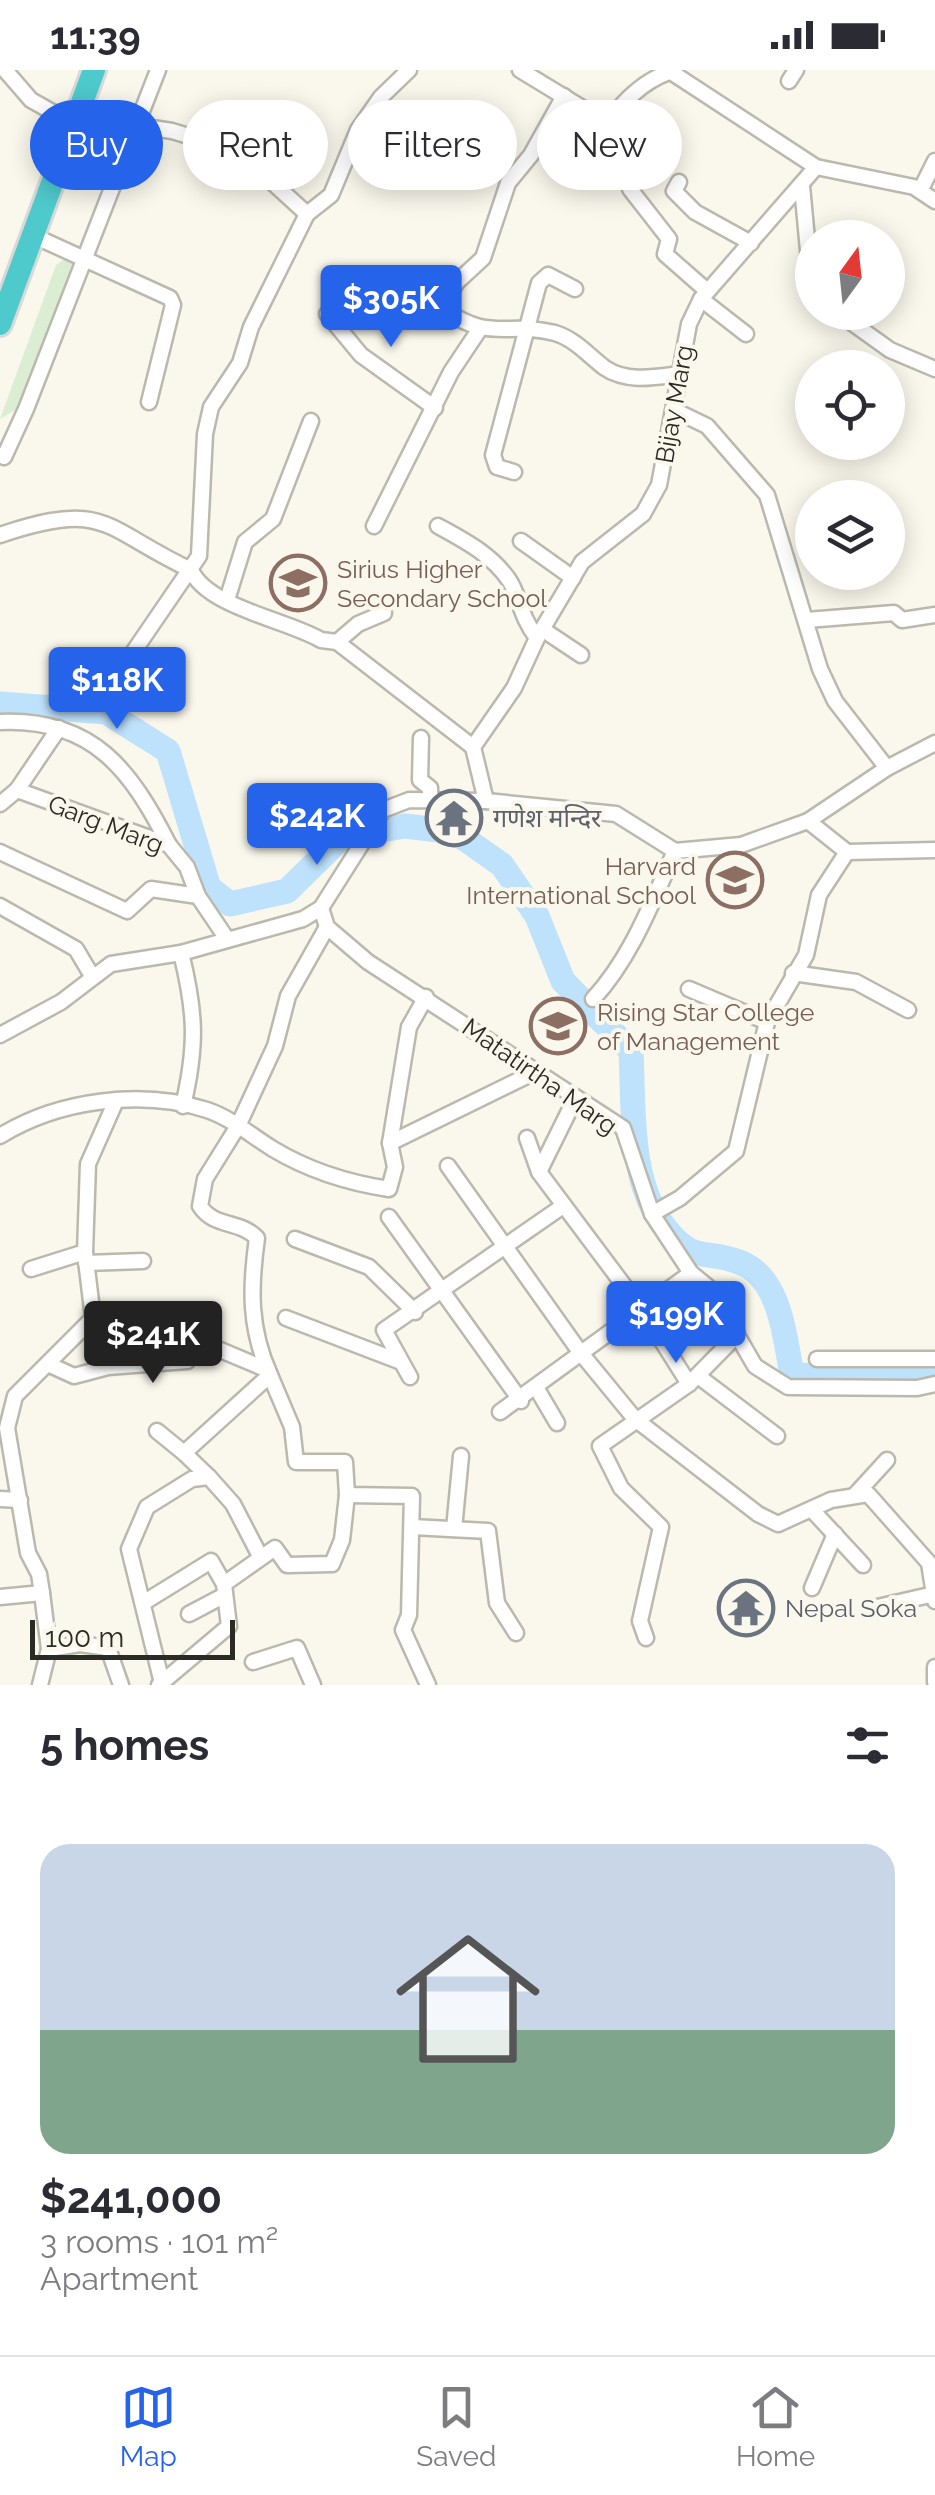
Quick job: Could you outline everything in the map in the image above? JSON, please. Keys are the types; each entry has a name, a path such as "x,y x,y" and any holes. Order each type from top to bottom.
{"highway":[{"path":"82,100 94,70"},
{"path":"0,324 50,190"}],"street":[{"path":"5,70 31,100"},
{"path":"144,100 158,70"},
{"path":"119,673 191,570 203,534 205,434 211,407 240,363 251,328 307,214 331,196 358,130 381,97 409,70"},
{"path":"520,70 571,100"},
{"path":"624,100 652,78 669,71 816,168 921,189 935,201"},
{"path":"564,96 530,155 508,183 483,258 444,301 445,310 479,330 526,329 558,334 608,370 638,379 680,374"},
{"path":"163,129 238,150 307,214"},
{"path":"921,189 935,160"},
{"name":"Bijay Marg","path":"473,747 514,688 582,562 643,514 659,486 676,411 689,324 704,295 816,168"},
{"path":"802,186 805,220"},
{"path":"2,459 109,190"},
{"path":"630,190 669,239 665,254 746,334"},
{"path":"675,190 695,212 751,242"},
{"path":"34,236 86,256 170,298 173,305 149,402"},
{"path":"514,472 497,467 492,455 543,277 548,275 576,289"},
{"path":"327,314 360,355 435,408"},
{"path":"374,526 451,372 479,330"},
{"path":"862,330 890,350 935,369"},
{"path":"676,411 707,426 767,494 813,650 834,701 887,768"},
{"path":"227,600 246,542 273,519 311,422"},
{"path":"0,534 49,519 96,520 128,532 159,555 191,570 196,582 227,600 321,640 337,642 473,747 486,801"},
{"path":"438,526 485,552 512,583 517,608 540,634 581,655"},
{"path":"521,541 574,578"},
{"path":"337,642 358,624 384,612"},
{"path":"807,620 894,613 902,620 935,616"},
{"path":"0,722 59,728 90,739 144,795 169,846"},
{"path":"17,790 59,728"},
{"path":"422,738 420,780 430,788 430,800"},
{"path":"0,1035 60,1002 92,976 134,957 181,953 303,918 321,908 337,876 356,856 384,810 408,800 486,801 616,814 675,850 741,845 808,821 887,768 935,743"},
{"name":"Garg Marg","path":"0,804 17,790 169,846 187,867 198,896 227,939"},
{"path":"808,821 847,852 935,850"},
{"path":"593,999 613,977 616,963 642,926 675,850"},
{"path":"0,852 127,911 150,890 198,896"},
{"path":"652,1214 680,1198 736,1151 766,1022 806,954 819,895 847,852"},
{"path":"0,906 76,949 92,976"},
{"path":"190,1614 275,1548 282,1552 287,1565 332,1564 342,1540 347,1495 345,1462 296,1462 292,1427 252,1327 250,1287 257,1238 252,1232 211,1220 200,1206 205,1179 238,1126 276,1046 288,996 328,927 321,908"},
{"name":"Matatirtha Marg","path":"328,927 368,962 426,997 533,1073 623,1128 652,1214 691,1274 730,1305 737,1335 756,1366 788,1387 935,1384"},
{"path":"181,953 194,1006 196,1051 183,1106"},
{"path":"793,973 856,982 908,1010"},
{"path":"689,989 766,1022"},
{"path":"0,1136 32,1116 76,1103 183,1106 208,1110 294,1161 389,1189 393,1180 390,1143 409,1027 426,997"},
{"path":"390,1143 533,1073"},
{"path":"539,1172 575,1099"},
{"path":"40,1685 48,1649 40,1574 28,1553 6,1444 7,1428 15,1396 93,1318 86,1257 88,1164 115,1102"},
{"path":"527,1138 539,1172 693,1380 777,1436"},
{"path":"448,1166 580,1352 635,1419 758,1514 778,1524 832,1500 855,1495 868,1494 886,1510 924,1554 934,1597 869,1609"},
{"path":"410,1377 384,1330 563,1206"},
{"path":"389,1216 521,1401"},
{"path":"295,1239 369,1267 415,1312"},
{"path":"32,1269 86,1257 144,1261"},
{"path":"500,1412 521,1401 580,1352 643,1312 691,1274"},
{"path":"286,1318 401,1362"},
{"path":"646,1638 640,1621 661,1527 621,1488 600,1446 693,1380 737,1335"},
{"path":"50,1365 74,1376 108,1367 186,1361 192,1350 206,1344 269,1372"},
{"path":"817,1359 935,1360"},
{"path":"184,1453 269,1372"},
{"path":"537,1389 557,1423"},
{"path":"158,1431 233,1504 260,1556"},
{"path":"454,1530 461,1456"},
{"path":"855,1495 888,1460"},
{"path":"143,1602 211,1560 224,1589 229,1626 160,1684 143,1602 128,1558 147,1508 192,1479 209,1477"},
{"path":"347,1495 412,1496 409,1615 404,1630 428,1685"},
{"path":"0,1499 20,1500"},
{"path":"813,1511 863,1565"},
{"path":"412,1527 488,1531 497,1603 516,1633"},
{"path":"812,1588 835,1534"},
{"path":"0,1596 42,1593"},
{"path":"48,1649 102,1645 108,1648 121,1685"},
{"path":"253,1662 298,1648 313,1685"},
{"path":"935,1667 935,1682"}],"green space":[{"path":"74,260 19,408 0,419 56,265"}],"waterway":[{"path":"0,704 106,712 168,751 209,888 230,904 287,891 342,837 405,826 455,832 502,865 537,916 563,981 631,1051 639,1167 654,1210 666,1229 684,1247 739,1262 764,1281 779,1311 792,1375 935,1376"}],"place":[{"name":"Sirius Higher Secondary School","path":"298,583"},
{"name":"गणेश मन्दिर","path":"454,818"},
{"name":"Harvard International School","path":"735,880"},
{"name":"Rising Star College of Management","path":"558,1026"},
{"name":"Nepal Soka","path":"746,1608"}]}
